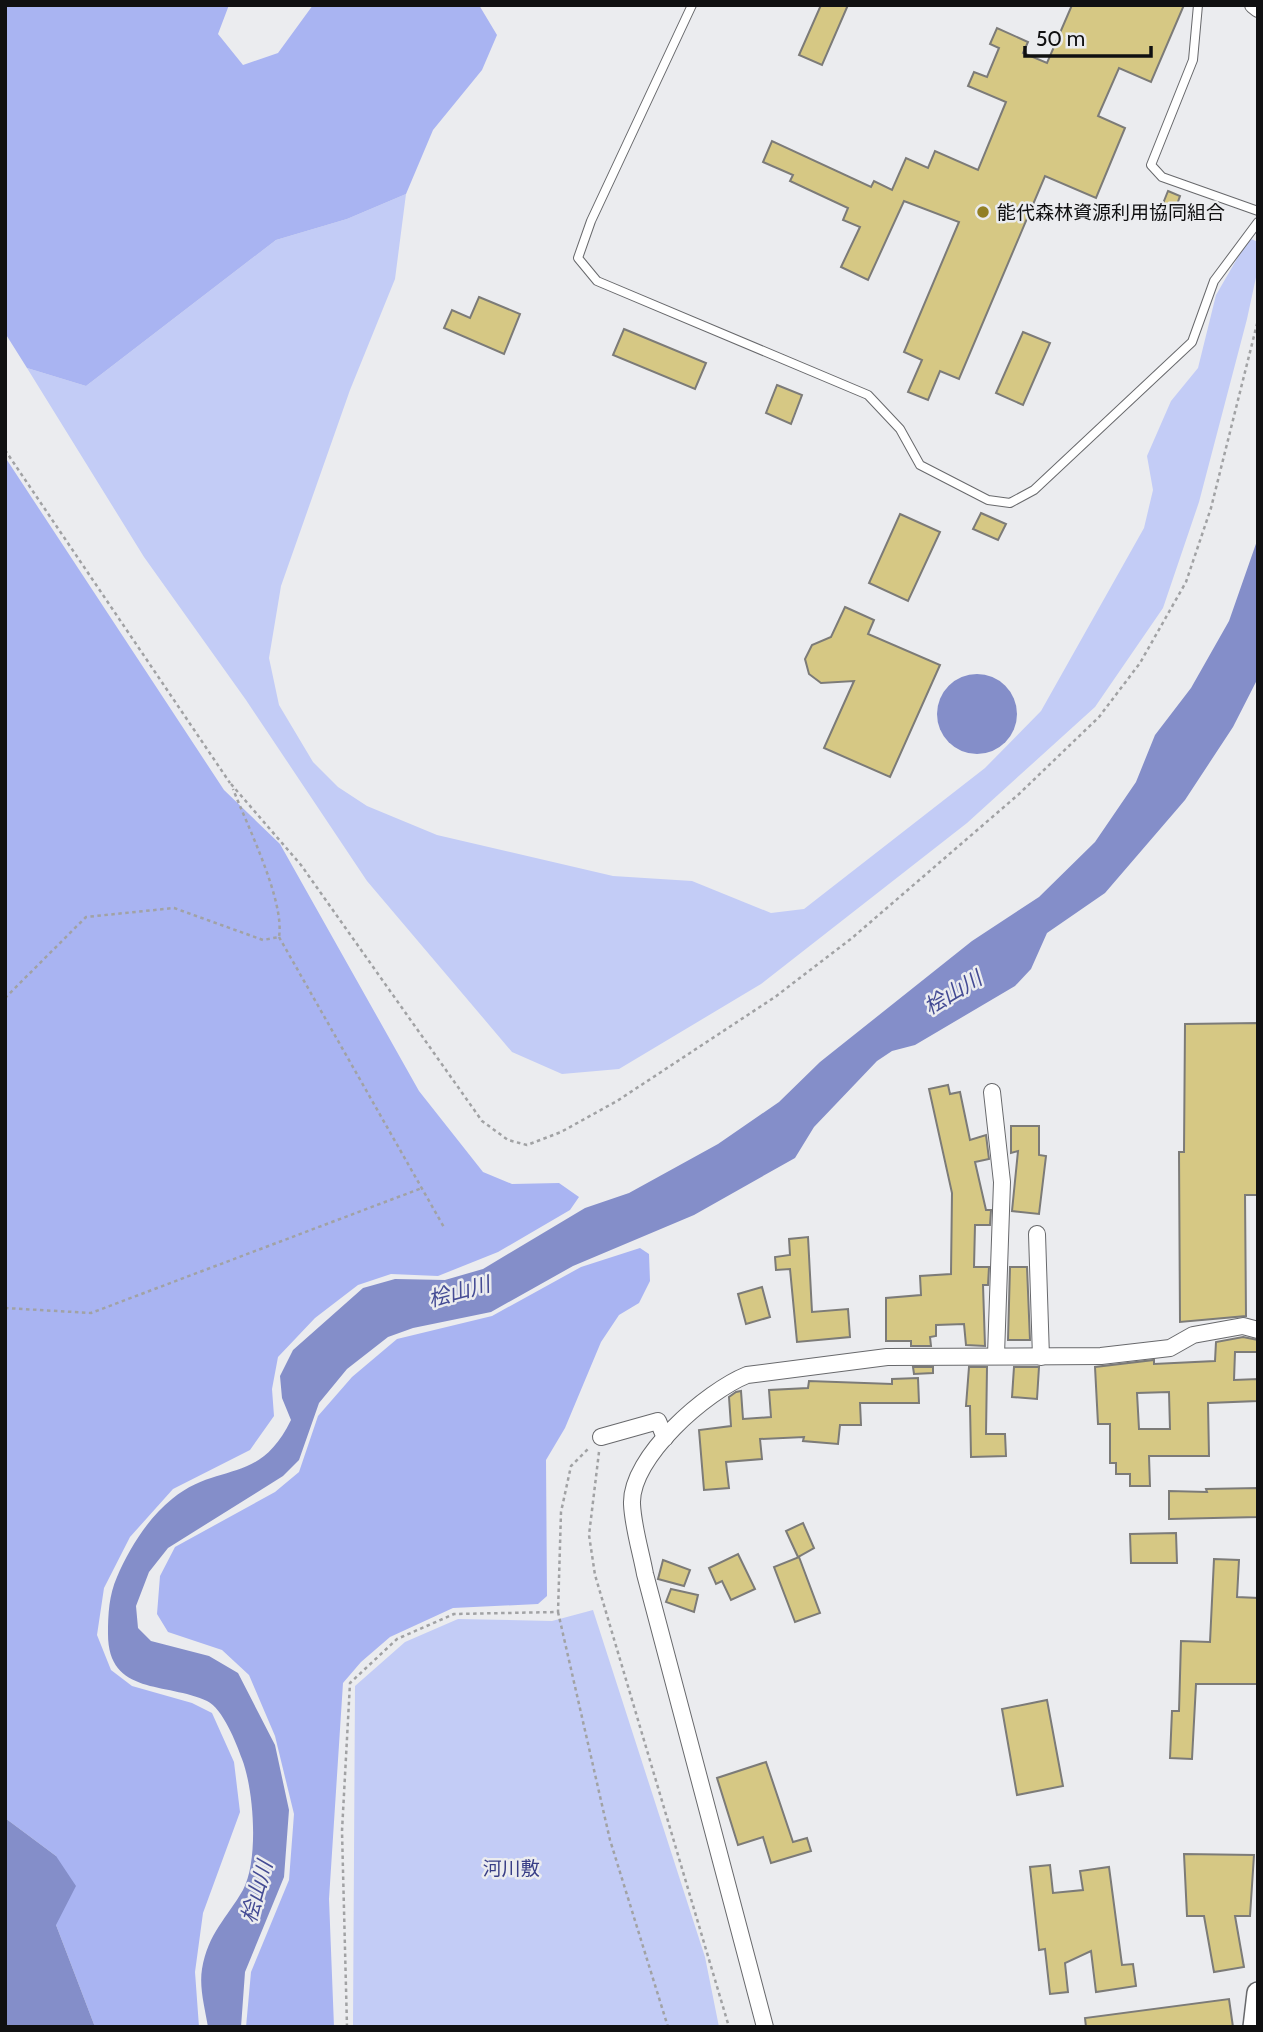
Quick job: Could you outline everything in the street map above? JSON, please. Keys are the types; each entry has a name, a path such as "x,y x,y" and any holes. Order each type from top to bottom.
{"street":[{"path":"1253,5 1258,9"},
{"path":"992,1092 1002,1182 996,1355"},
{"path":"1037,1234 1041,1357"},
{"path":"765,2027 645,1574 632,1503 636,1482 650,1455 725,1384 747,1375 887,1357 1101,1356 1170,1348 1193,1335 1218,1330 1243,1326 1258,1330"},
{"path":"601,1437 658,1422 665,1438"},
{"path":"1254,2027 1258,1993"}],"lane":[{"path":"692,5 591,221 578,258 597,281 868,394 900,429 920,465 988,500 1010,503 1034,490 1192,342 1214,281 1258,222"},
{"path":"1198,5 1193,60 1151,164 1162,177 1258,211"}],"path":[{"path":"5,450 231,784 301,865 482,1121 508,1140 527,1145 561,1132 617,1101 775,997 841,947 1018,794 1099,717 1140,663 1186,582 1211,508 1258,320"},
{"path":"231,784 267,873 281,925 279,937 445,1229"},
{"path":"5,998 86,917 174,908 263,940 279,937"},
{"path":"5,1308 91,1313 422,1188"},
{"path":"601,1437 571,1466 561,1512 558,1612 610,1840 668,2027"},
{"path":"601,1437 589,1535 595,1575 626,1672 729,2027"},
{"path":"347,2027 342,1832 350,1682 397,1639 454,1614 558,1612"}],"green space":[{"path":"406,194 395,279 350,390 281,586 269,658 279,705 313,762 338,787 367,806 437,835 613,876 692,881 771,913 804,909 985,768 1041,711 1144,528 1153,490 1147,456 1171,401 1198,368 1216,295 1249,238 1258,242 1258,268 1247,319 1199,502 1163,608 1095,707 967,823 761,984 619,1069 562,1074 512,1052 367,881 246,700 144,557 27,368 86,386 276,240 347,219"},
{"name":"河川敷","path":"593,1610 705,1957 719,2027 353,2027 355,1686 405,1642 458,1619 552,1621"}],"shaded area":[{"path":"5,5 229,5 218,34 243,65 278,53 313,5 479,5 497,35 482,70 433,130 406,194 347,219 276,240 86,386 27,368 5,333"},
{"path":"5,457 224,790 280,844 419,1091 483,1172 512,1184 559,1183 579,1197 570,1210 498,1252 438,1276 391,1274 358,1285 315,1318 278,1357 272,1389 274,1416 250,1450 173,1489 130,1537 104,1588 97,1635 111,1670 132,1686 192,1703 212,1713 234,1762 240,1812 203,1913 195,1972 199,2027 95,2027 56,1925 56,1856 5,1818"},
{"path":"640,1248 649,1254 650,1281 639,1303 619,1315 601,1342 565,1428 546,1460 547,1596 538,1604 453,1608 390,1637 361,1662 343,1683 329,1899 334,2027 246,2027 251,1972 289,1880 294,1814 275,1736 249,1675 222,1650 168,1632 157,1614 160,1576 175,1547 275,1492 299,1472 318,1416 352,1377 397,1339 492,1316 581,1267"}],"water":[{"name":"桧山川","path":"1258,538 1258,678 1233,727 1185,800 1105,893 1047,933 1031,969 1015,986 915,1045 892,1051 877,1061 814,1127 795,1158 694,1215 573,1266 491,1312 413,1328 388,1337 347,1369 319,1403 299,1460 283,1476 168,1548 149,1572 136,1606 138,1628 151,1641 209,1656 238,1673 275,1745 289,1810 284,1877 245,1972 241,2027 208,2027 202,1991 202,1969 213,1936 243,1890 248,1877 253,1844 252,1806 246,1772 233,1735 213,1705 191,1695 142,1684 118,1668 111,1654 108,1627 112,1591 122,1566 140,1535 155,1515 189,1487 252,1464 266,1455 279,1441 291,1420 282,1398 280,1376 293,1350 363,1288 395,1279 445,1280 483,1269 585,1208 629,1193 718,1144 779,1102 820,1062 972,941 1039,897 1095,842 1136,782 1155,735 1191,688 1229,621"},
{"path":"969,674 985,674 1006,685 1017,706 1017,722 1006,743 985,754 969,754 955,748 943,736 937,722 937,706 943,692 955,680"},
{"path":"5,1818 56,1856 76,1886 56,1925 95,2027 5,2027"}],"building":[{"path":"821,5 848,5 822,65 799,55"},
{"name":"能代森林資源利用協同組合","path":"1072,5 1184,5 1151,82 1119,68 1098,116 1125,128 1096,198 1045,176 959,379 940,371 928,400 908,392 922,360 904,352 959,222 904,201 868,280 841,267 860,227 843,220 848,208 790,181 793,175 763,162 772,141 871,187 874,181 892,190 906,158 928,168 935,151 978,170 1006,102 968,86 974,72 987,77 999,48 990,44 997,28 1028,42 1023,53 1047,63"},
{"path":"1168,191 1180,196 1175,210 1162,206"},
{"path":"479,297 520,314 504,354 444,328 452,310 470,318"},
{"path":"624,329 706,363 695,389 613,355"},
{"path":"1023,332 1050,343 1023,405 996,393"},
{"path":"777,385 802,395 791,424 766,413"},
{"path":"981,513 1006,524 998,540 973,529"},
{"path":"900,514 940,532 908,601 869,583"},
{"path":"845,607 874,620 868,634 940,665 890,777 824,748 854,681 821,683 809,674 805,659 812,645 831,637"},
{"path":"1258,1023 1258,1195 1245,1195 1246,1316 1180,1322 1179,1152 1184,1152 1185,1024"},
{"path":"948,1085 950,1094 960,1092 970,1140 986,1135 989,1159 975,1162 986,1210 991,1210 990,1225 975,1225 974,1267 989,1267 988,1285 983,1285 985,1346 966,1345 964,1324 936,1325 936,1336 930,1337 931,1346 911,1346 911,1341 886,1341 886,1298 921,1295 920,1276 951,1274 952,1193 929,1089"},
{"path":"1011,1126 1039,1126 1039,1155 1046,1156 1039,1214 1012,1211 1018,1151 1011,1153"},
{"path":"808,1237 812,1312 848,1309 850,1337 797,1342 790,1269 776,1270 775,1257 790,1255 789,1239"},
{"path":"1010,1267 1027,1267 1030,1340 1008,1340"},
{"path":"762,1287 770,1317 746,1324 738,1294"},
{"path":"1243,1337 1258,1340 1258,1352 1235,1352 1234,1380 1258,1379 1258,1401 1208,1403 1209,1456 1149,1456 1150,1486 1130,1486 1130,1474 1116,1474 1116,1463 1110,1463 1110,1424 1098,1424 1095,1367 1154,1360 1154,1364 1215,1361 1216,1342","holes":["1169,1392 1170,1429 1139,1429 1137,1393"]},
{"path":"913,1367 933,1367 933,1373 914,1374"},
{"path":"969,1367 987,1367 986,1434 1005,1434 1006,1456 971,1457 970,1406 966,1406"},
{"path":"1014,1367 1039,1367 1037,1399 1012,1397"},
{"path":"918,1378 919,1403 860,1403 861,1425 840,1425 838,1444 803,1441 804,1437 760,1439 762,1459 726,1462 729,1488 704,1490 699,1430 731,1426 729,1397 736,1392 741,1391 743,1419 771,1417 769,1390 808,1388 809,1381 892,1384 892,1379"},
{"path":"1258,1488 1258,1517 1169,1519 1169,1491 1207,1492 1206,1489"},
{"path":"803,1523 814,1548 798,1557 786,1531"},
{"path":"1176,1533 1177,1563 1131,1563 1130,1534"},
{"path":"738,1554 755,1589 731,1600 722,1581 716,1584 709,1568"},
{"path":"799,1557 820,1613 795,1622 774,1567"},
{"path":"1214,1559 1239,1560 1237,1597 1258,1598 1258,1684 1196,1684 1192,1759 1170,1758 1172,1711 1179,1711 1181,1641 1210,1642"},
{"path":"663,1560 690,1570 684,1586 658,1579"},
{"path":"671,1589 698,1595 694,1612 666,1602"},
{"path":"1047,1700 1063,1786 1017,1795 1002,1709"},
{"path":"766,1762 793,1842 807,1838 811,1851 771,1863 763,1837 738,1845 717,1778"},
{"path":"1184,1854 1254,1855 1250,1916 1235,1916 1244,1967 1214,1972 1204,1916 1187,1916"},
{"path":"1050,1865 1053,1893 1083,1890 1080,1871 1109,1867 1122,1965 1133,1964 1136,1986 1096,1992 1091,1951 1065,1963 1068,1992 1050,1994 1045,1949 1039,1950 1030,1867"},
{"path":"1229,1999 1233,2027 1086,2027 1085,2018"}],"place":[{"name":"能代森林資源利用協同組合","path":"983,212"}]}
